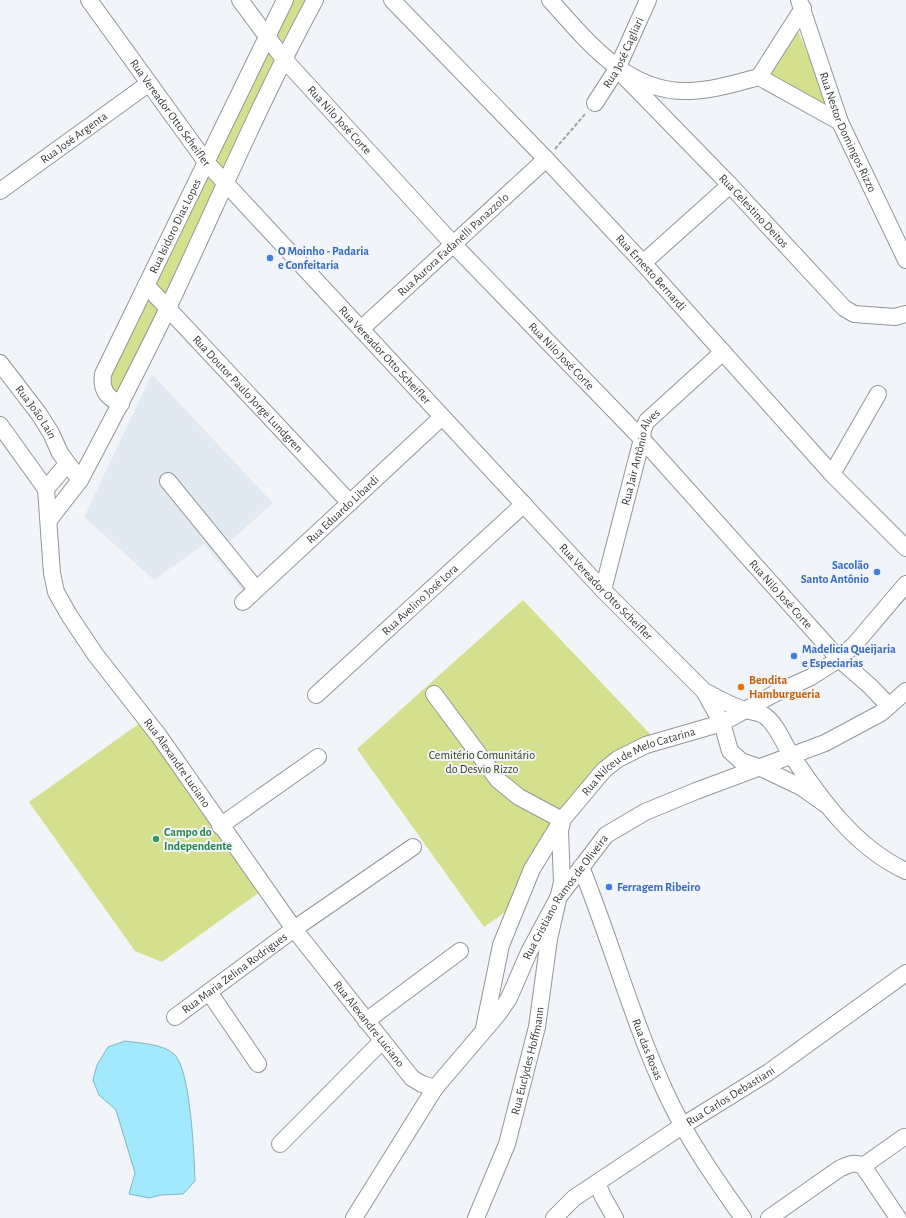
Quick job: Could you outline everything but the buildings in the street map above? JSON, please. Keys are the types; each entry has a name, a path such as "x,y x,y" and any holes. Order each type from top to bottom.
{"street":[{"name":"Rua Vereador Otto Scheifler","path":"89,0 148,84 206,162 603,590 704,692 722,723 730,751 741,761 761,768 801,787 825,804"},
{"name":"Rua Nilo José Corte","path":"240,0 283,58 453,244 642,439 839,659 871,687 889,706"},
{"name":"Rua Isidoro Dias Lopes","path":"121,404 111,400 105,394 102,385 103,374 285,0"},
{"path":"49,520 80,480 121,404 167,309 283,58 315,0"},
{"name":"Rua Ernesto Bernardi","path":"392,0 546,159 643,263 832,474 906,548"},
{"name":"Rua Celestino Deitos","path":"550,0 590,45 617,68 730,184 844,308 854,314 895,317 906,314"},
{"name":"Rua José Cagliari","path":"595,103 617,68 648,0"},
{"path":"801,4 759,77 840,122"},
{"name":"Rua Nestor Domingos Rizzo","path":"801,4 840,122 906,260"},
{"name":"Rua Celestino Deitos","path":"617,68 655,87 689,91 724,87 759,77"},
{"name":"Rua José Argenta","path":"0,191 148,84"},
{"name":"Rua Aurora Fadanelli Panazzolo","path":"361,330 546,159"},
{"path":"643,263 730,184"},
{"name":"Rua Doutor Paulo Jorge Lundgren","path":"146,285 350,503"},
{"name":"Rua Jair Antônio Alves","path":"603,590 642,439 643,429 647,421 723,352"},
{"name":"Rua João Lain","path":"0,363 47,427 67,464"},
{"path":"832,474 878,394"},
{"name":"Rua Eduardo Libardi","path":"243,602 442,417"},
{"path":"0,425 46,489 67,464 80,480"},
{"path":"168,481 256,589"},
{"name":"Rua Alexandre Luciano","path":"46,489 52,573 56,592 95,654 159,736 220,826 294,929 366,1021 412,1078 422,1084 435,1088"},
{"name":"Rua Avelino José Lora","path":"316,696 524,504"},
{"name":"Rua Nilceu de Melo Catarina","path":"483,1032 489,1010 501,945 532,869 561,825 604,770 618,759 646,745 722,723 743,710 811,677 839,659 863,635 906,584"},
{"name":"Rua Cristiano Ramos de Oliveira","path":"354,1218 435,1088 499,1013 509,998 529,952 558,898 606,835 645,812 696,791 761,768 791,754 825,743 881,712 906,691"},
{"name":"Rua Vereador Otto Scheifler","path":"704,692 743,710 765,715 783,739 791,754 825,804"},
{"path":"434,694 498,780 561,825"},
{"path":"220,826 318,758"},
{"path":"825,804 855,835 893,865 906,871"},
{"name":"Rua das Rosas","path":"561,825 579,869 593,897 649,1056 682,1126 714,1177 743,1218"},
{"name":"Rua Euclydes Hoffmann","path":"476,1218 507,1144 537,1027 549,939 562,882 561,825"},
{"name":"Rua Maria Zelina Rodrigues","path":"175,1017 294,929 413,847"},
{"path":"558,898 574,890 582,890 593,897"},
{"path":"366,1021 460,951"},
{"name":"Rua Carlos Debastiani","path":"554,1218 574,1198 596,1182 682,1126 770,1072 906,972"},
{"path":"208,992 258,1064"},
{"path":"280,1144 382,1041"},
{"path":"864,1166 904,1138"},
{"path":"769,1218 839,1169 849,1164 858,1163 864,1166 898,1218"},
{"path":"596,1182 615,1218"}],"path":[{"path":"546,159 578,122"}],"shaded area":[{"path":"152,374 273,503 228,543 258,580 245,593 204,544 154,580 84,517"}],"green space":[{"path":"293,0 305,0 281,45 275,37"},
{"path":"796,26 833,113 768,78"},
{"path":"269,46 277,61 223,170 210,162"},
{"path":"204,170 220,187 166,299 150,284"},
{"path":"145,294 160,308 120,395 111,394 105,373"},
{"name":"Cemitério Comunitário do Desvio Rizzo","path":"523,600 651,735 606,758 574,792 555,821 511,908 484,927 357,749"},
{"path":"140,723 260,892 162,962 135,951 29,802"}],"water":[{"path":"125,1041 165,1048 175,1055 180,1065 185,1079 191,1115 195,1181 183,1194 161,1195 149,1198 129,1194 135,1173 116,1110 99,1095 93,1080 97,1065 108,1047"}],"place":[{"name":"O Moinho - Padaria e Confeitaria","path":"270,258"},
{"name":"Sacolão Santo Antônio","path":"877,572"},
{"name":"Madelicia Queijaria e Especiarias","path":"794,656"},
{"name":"Bendita Hamburgueria","path":"741,687"},
{"name":"Campo do Independente","path":"156,839"},
{"name":"Ferragem Ribeiro","path":"609,887"}]}
